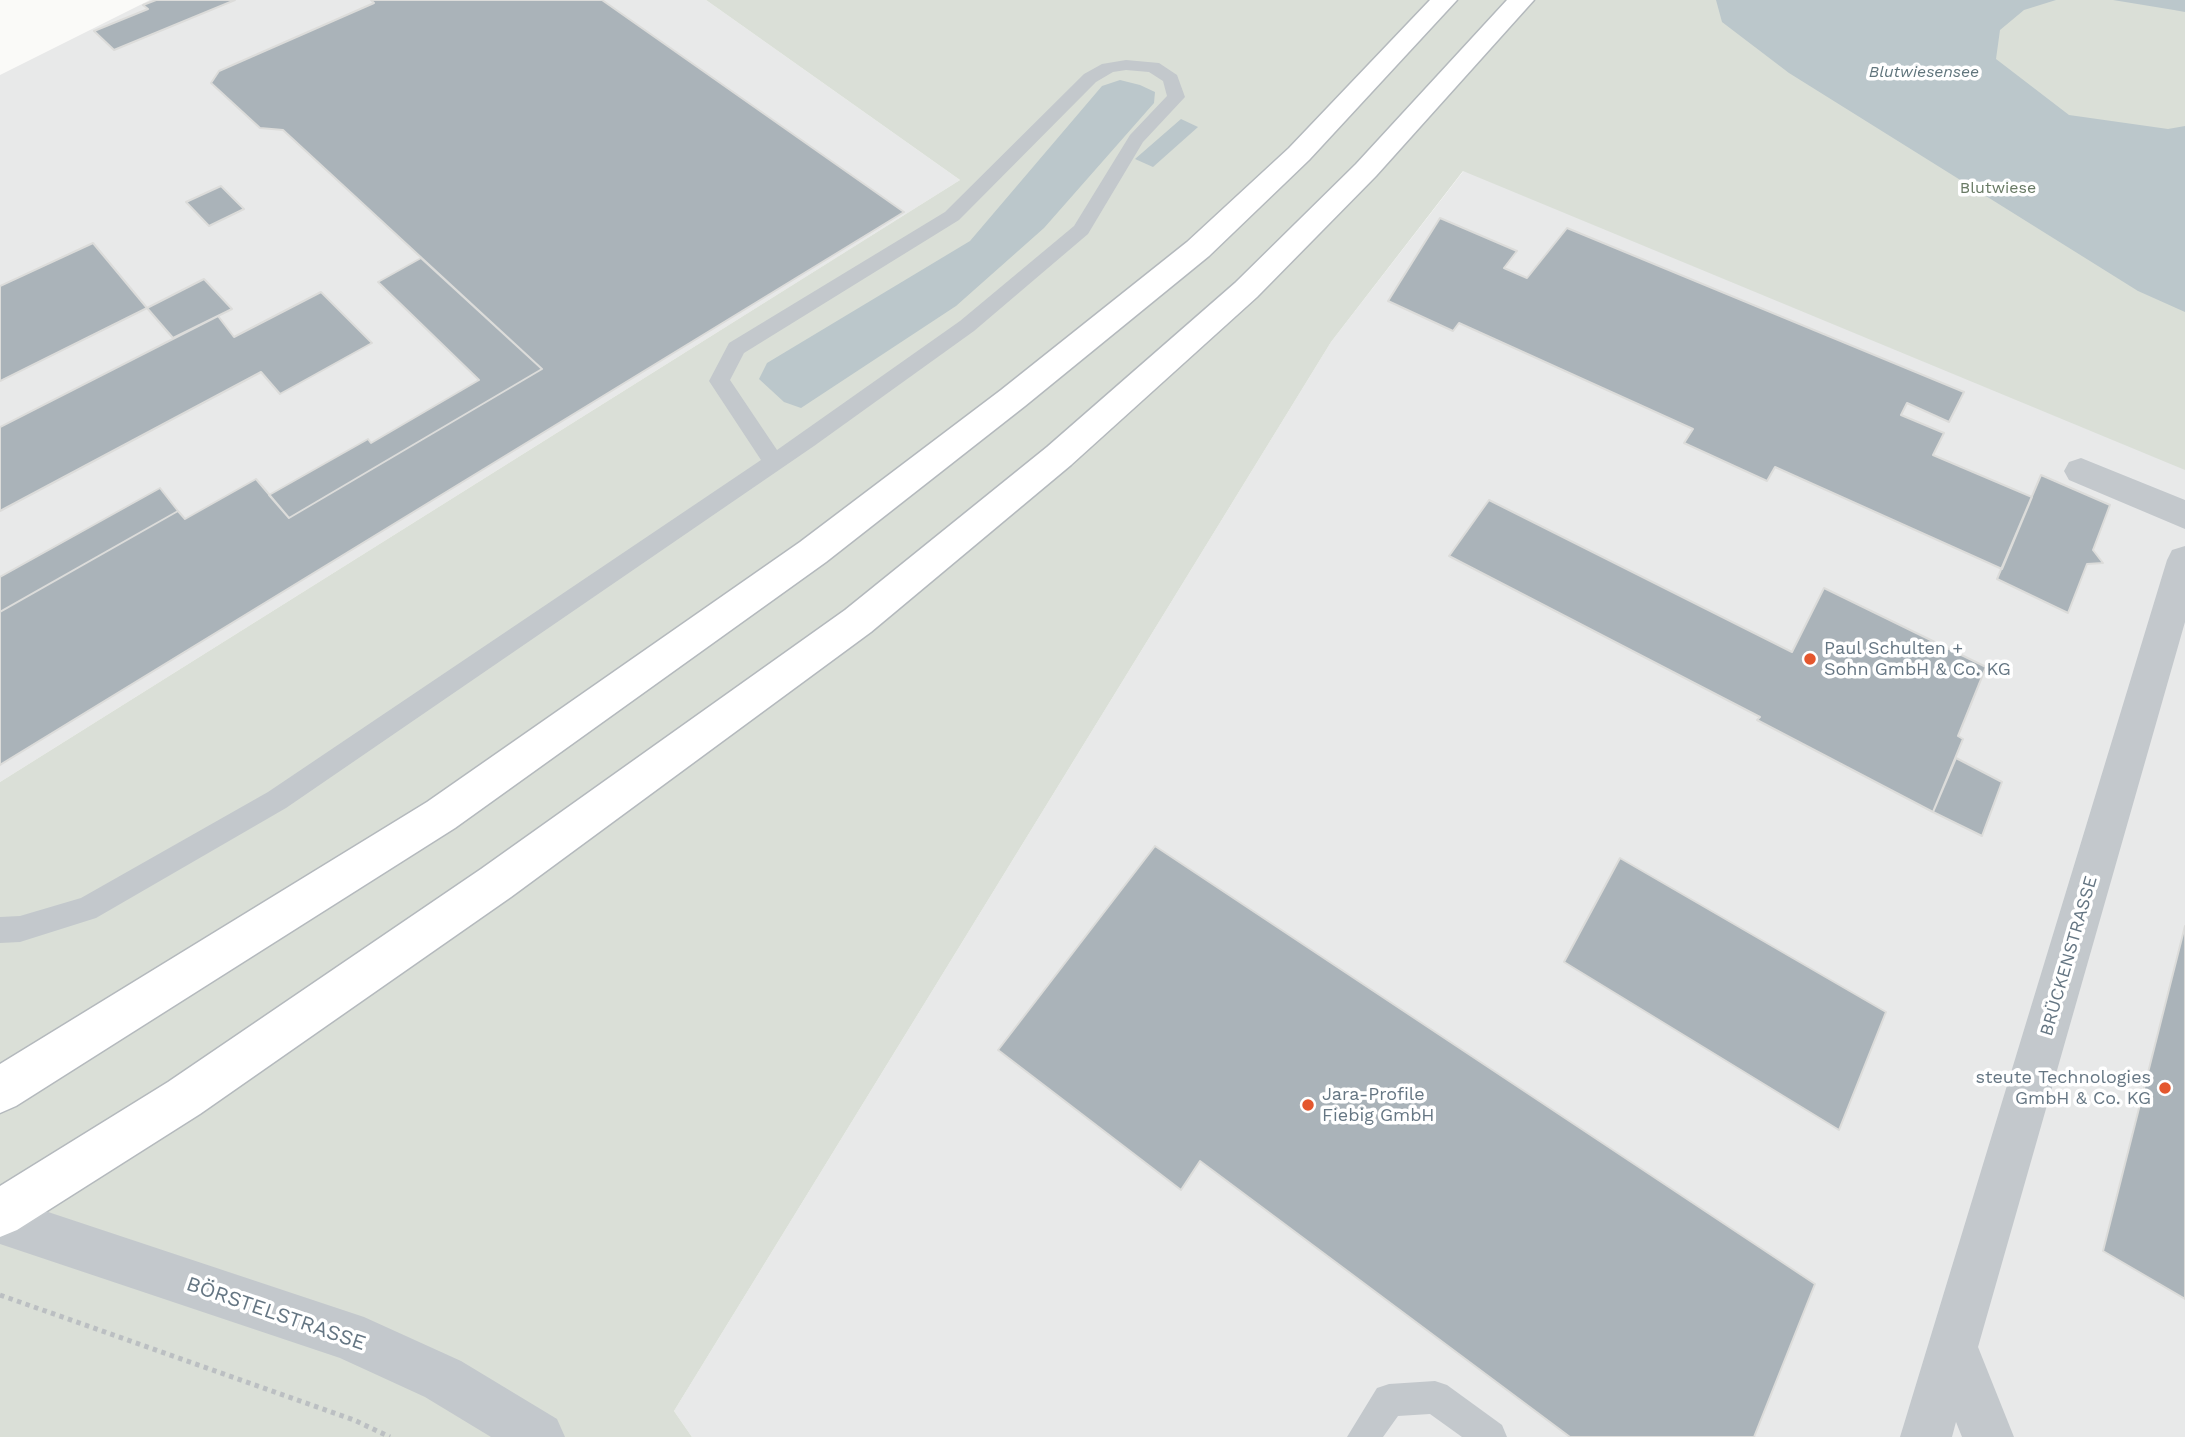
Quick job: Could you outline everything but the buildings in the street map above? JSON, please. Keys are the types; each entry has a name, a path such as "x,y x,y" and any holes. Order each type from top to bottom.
{"highway":[{"path":"0,1090 440,815 813,552 1013,398 1198,249 1299,154 1444,0"},
{"path":"0,1213 184,1098 485,891 858,621 1059,456 1246,290 1366,170 1521,0"}],"street":[{"path":"2081,471 2185,515"},
{"name":"BRÜCKENSTRASSE","path":"1926,1437 1954,1351 2185,560"},
{"name":"BÖRSTELSTRASSE","path":"0,1220 346,1335 443,1379 539,1437"},
{"path":"1954,1351 1988,1437"}],"lane":[{"path":"0,930 20,929 87,909 277,800 774,462 967,326 1081,230 1136,139 1176,97 1171,79 1153,67 1126,65 1108,68 1090,78 952,216 736,348 719,381 774,462"},
{"path":"1364,1437 1389,1400 1435,1397 1490,1437"}],"path":[{"path":"0,1295 354,1420 390,1437"}],"shaded area":[{"path":"150,0 706,0 960,180 0,782 0,75"},
{"path":"1551,58 2185,337 2185,1437 692,1437 674,1411 1331,342"}],"green space":[{"name":"Blutwiese","path":"706,0 2185,0 2185,470 1463,171 1331,342 674,1411 692,1437 0,1437 0,782 960,180"}],"water":[{"name":"Blutwiesensee","path":"1716,0 2056,0 2024,10 2000,30 1996,59 2069,115 2168,129 2185,126 2185,312 2138,291 1789,73 1722,22"},
{"path":"2113,0 2185,0 2185,12 2174,10"},
{"path":"1120,80 1155,92 1154,103 1044,228 956,306 801,408 784,402 759,379 767,363 970,241 1102,86"},
{"path":"1181,119 1198,127 1153,167 1135,159"}],"place":[{"name":"Paul Schulten + Sohn GmbH & Co. KG","path":"1810,659"},
{"name":"steute Technologies GmbH & Co. KG","path":"2165,1088"},
{"name":"Jara-Profile Fiebig GmbH","path":"1308,1105"}]}
